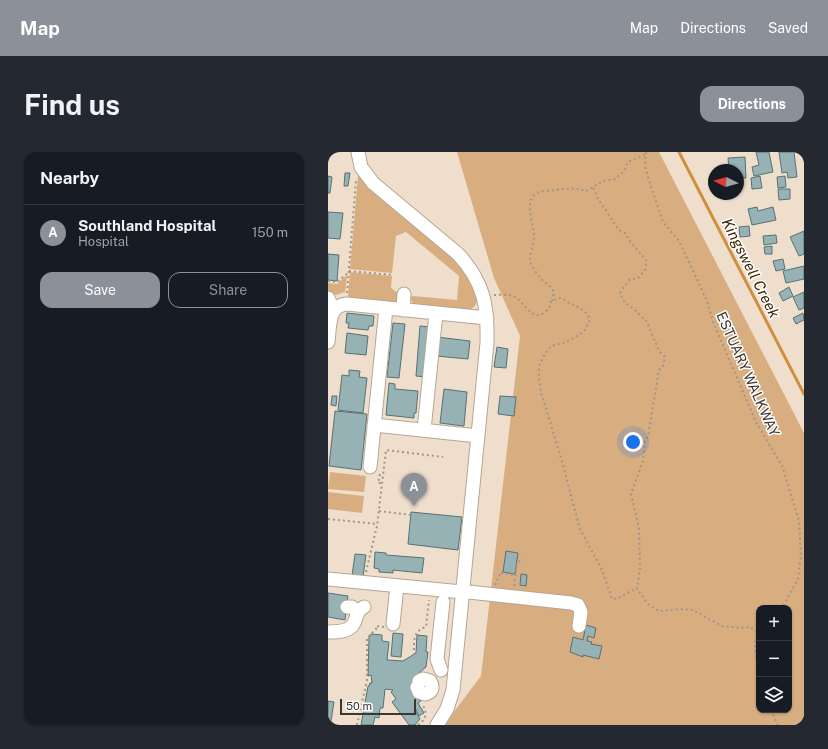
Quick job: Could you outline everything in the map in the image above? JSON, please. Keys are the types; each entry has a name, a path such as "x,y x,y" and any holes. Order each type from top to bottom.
{"lane":[{"path":"358,152 361,167 366,176 458,254 467,264 473,272 483,297 487,318 487,343 455,672 451,700 443,717 437,725"},
{"path":"403,310 404,294"},
{"path":"328,342 331,303 487,318"},
{"path":"370,467 386,308"},
{"path":"424,430 436,313"},
{"path":"374,425 478,436"},
{"path":"328,579 571,603 578,605 581,612 579,626"},
{"path":"393,624 397,586"},
{"path":"440,670 438,654 443,602"},
{"path":"328,632 346,630 353,624 356,609"},
{"path":"422,683 440,670 455,672"}],"path":[{"path":"483,297 504,294 512,296 521,302 527,310 534,314 540,315 546,312 554,297 551,286 541,278 530,262 534,235 530,216 531,198 537,192 576,188 586,191 603,181 615,179 624,171 628,162 646,154"},
{"name":"ESTUARY WALKWAY","path":"646,154 645,166 663,222 679,241 688,260 756,422 782,466 800,521 801,555 798,579 784,605"},
{"path":"346,304 356,174"},
{"path":"593,187 598,199 619,230 626,234 628,239 647,261 645,270 638,278 629,280 620,293 625,303 635,310 647,322 659,351 664,356 664,366 659,370 648,437 645,440 643,461 631,494 639,528 640,568 637,589 648,604 659,611 681,609 694,610 722,626 740,628 750,627 756,630"},
{"path":"328,281 337,282 349,271 393,275"},
{"path":"552,302 558,298 562,298 566,302 582,309 588,315 590,320 585,330 579,335 566,342 551,346 544,354 539,366 541,392 580,528 602,570 612,599 617,599 626,593 637,589"},
{"path":"365,583 377,524 386,450 443,457"},
{"path":"379,511 411,515"},
{"path":"328,518 377,524"},
{"path":"512,596 517,563 523,559"},
{"path":"500,573 515,575"},
{"path":"414,655 414,637 418,631 426,627 429,597"},
{"path":"357,725 367,680 367,638 376,629 376,626 387,627 393,624"},
{"path":"772,713 778,725"}],"shaded area":[{"path":"457,152 659,152 804,433 804,725 444,725 481,676 520,336 494,278"},
{"path":"358,175 464,268 476,291 477,297 474,307 468,310 414,305 410,298 413,296 457,300 459,276 406,232 396,236 392,273 350,269"},
{"path":"350,272 392,276 391,288 399,294 398,300 394,303 361,300 360,298 349,298"},
{"path":"347,275 345,292 334,295 328,293 328,283 337,284"},
{"path":"330,472 366,476 364,492 328,489"},
{"path":"328,492 364,496 362,513 328,509"}],"building":[{"path":"756,152 769,152 773,172 754,176 752,167 759,165"},
{"path":"779,152 794,152 797,177 788,178 787,172 782,173"},
{"path":"745,157 746,178 744,178 744,164 728,164 728,158"},
{"path":"345,173 350,173 348,186 344,186"},
{"path":"328,176 332,177 330,193 328,193"},
{"path":"760,176 762,188 752,189 751,178"},
{"path":"785,176 786,187 778,188 777,177"},
{"path":"778,189 790,189 790,199 779,200"},
{"path":"757,207 758,211 773,207 776,220 752,225 748,209"},
{"path":"328,212 343,213 340,239 328,238"},
{"path":"749,226 750,236 740,237 739,227"},
{"path":"804,231 804,254 799,256 790,237"},
{"path":"776,235 777,243 764,245 763,236"},
{"path":"772,246 772,254 765,254 764,247"},
{"path":"328,254 339,255 337,281 328,280"},
{"path":"783,259 785,269 776,271 773,261"},
{"path":"804,266 804,279 786,283 783,271"},
{"path":"789,287 793,296 783,301 779,293"},
{"path":"804,292 804,308 799,310 793,297"},
{"path":"347,313 374,316 373,326 369,326 368,330 348,328 349,323 346,323"},
{"path":"803,313 804,320 796,324 793,318"},
{"path":"393,323 405,324 399,378 387,377"},
{"path":"420,326 431,327 427,377 416,376"},
{"path":"347,333 368,336 366,355 345,353"},
{"path":"437,337 470,341 468,359 436,356"},
{"path":"497,347 508,349 506,368 494,367"},
{"path":"349,370 360,371 359,377 367,378 363,413 338,410 342,375 349,376"},
{"path":"389,383 395,384 395,389 418,391 416,413 414,413 414,418 386,415"},
{"path":"444,389 467,392 464,426 440,423"},
{"path":"332,396 337,396 336,406 331,405"},
{"path":"500,396 516,397 514,416 498,414"},
{"path":"335,411 367,414 361,470 329,466"},
{"path":"411,512 462,517 458,550 408,544"},
{"path":"506,551 518,553 515,574 503,572"},
{"path":"375,552 386,553 386,555 424,558 422,573 393,570 393,573 379,572 379,569 374,568"},
{"path":"355,554 366,555 363,577 352,576"},
{"path":"521,574 527,575 526,586 520,585"},
{"path":"328,593 348,596 345,620 328,617"},
{"path":"586,625 596,628 594,638 588,636 587,641 592,642 591,644 602,646 599,659 583,655 583,657 570,652 573,637 583,640"},
{"path":"393,633 403,634 401,657 391,656"},
{"path":"371,634 382,635 382,641 389,642 387,660 403,661 416,653 417,635 427,636 426,652 428,652 426,667 413,678 420,682 416,698 422,700 418,703 424,713 419,716 415,708 414,709 420,719 415,725 409,725 392,702 396,699 391,692 393,690 385,689 383,708 380,708 379,718 375,717 373,725 361,725 368,686 372,683 371,675 368,676 369,637"},
{"path":"328,701 334,702 331,721 328,721"}],"waterway":[{"name":"Kingswell Creek","path":"679,152 804,394"}],"place":[{"name":"Southland Hospital","path":"414,506"}]}
